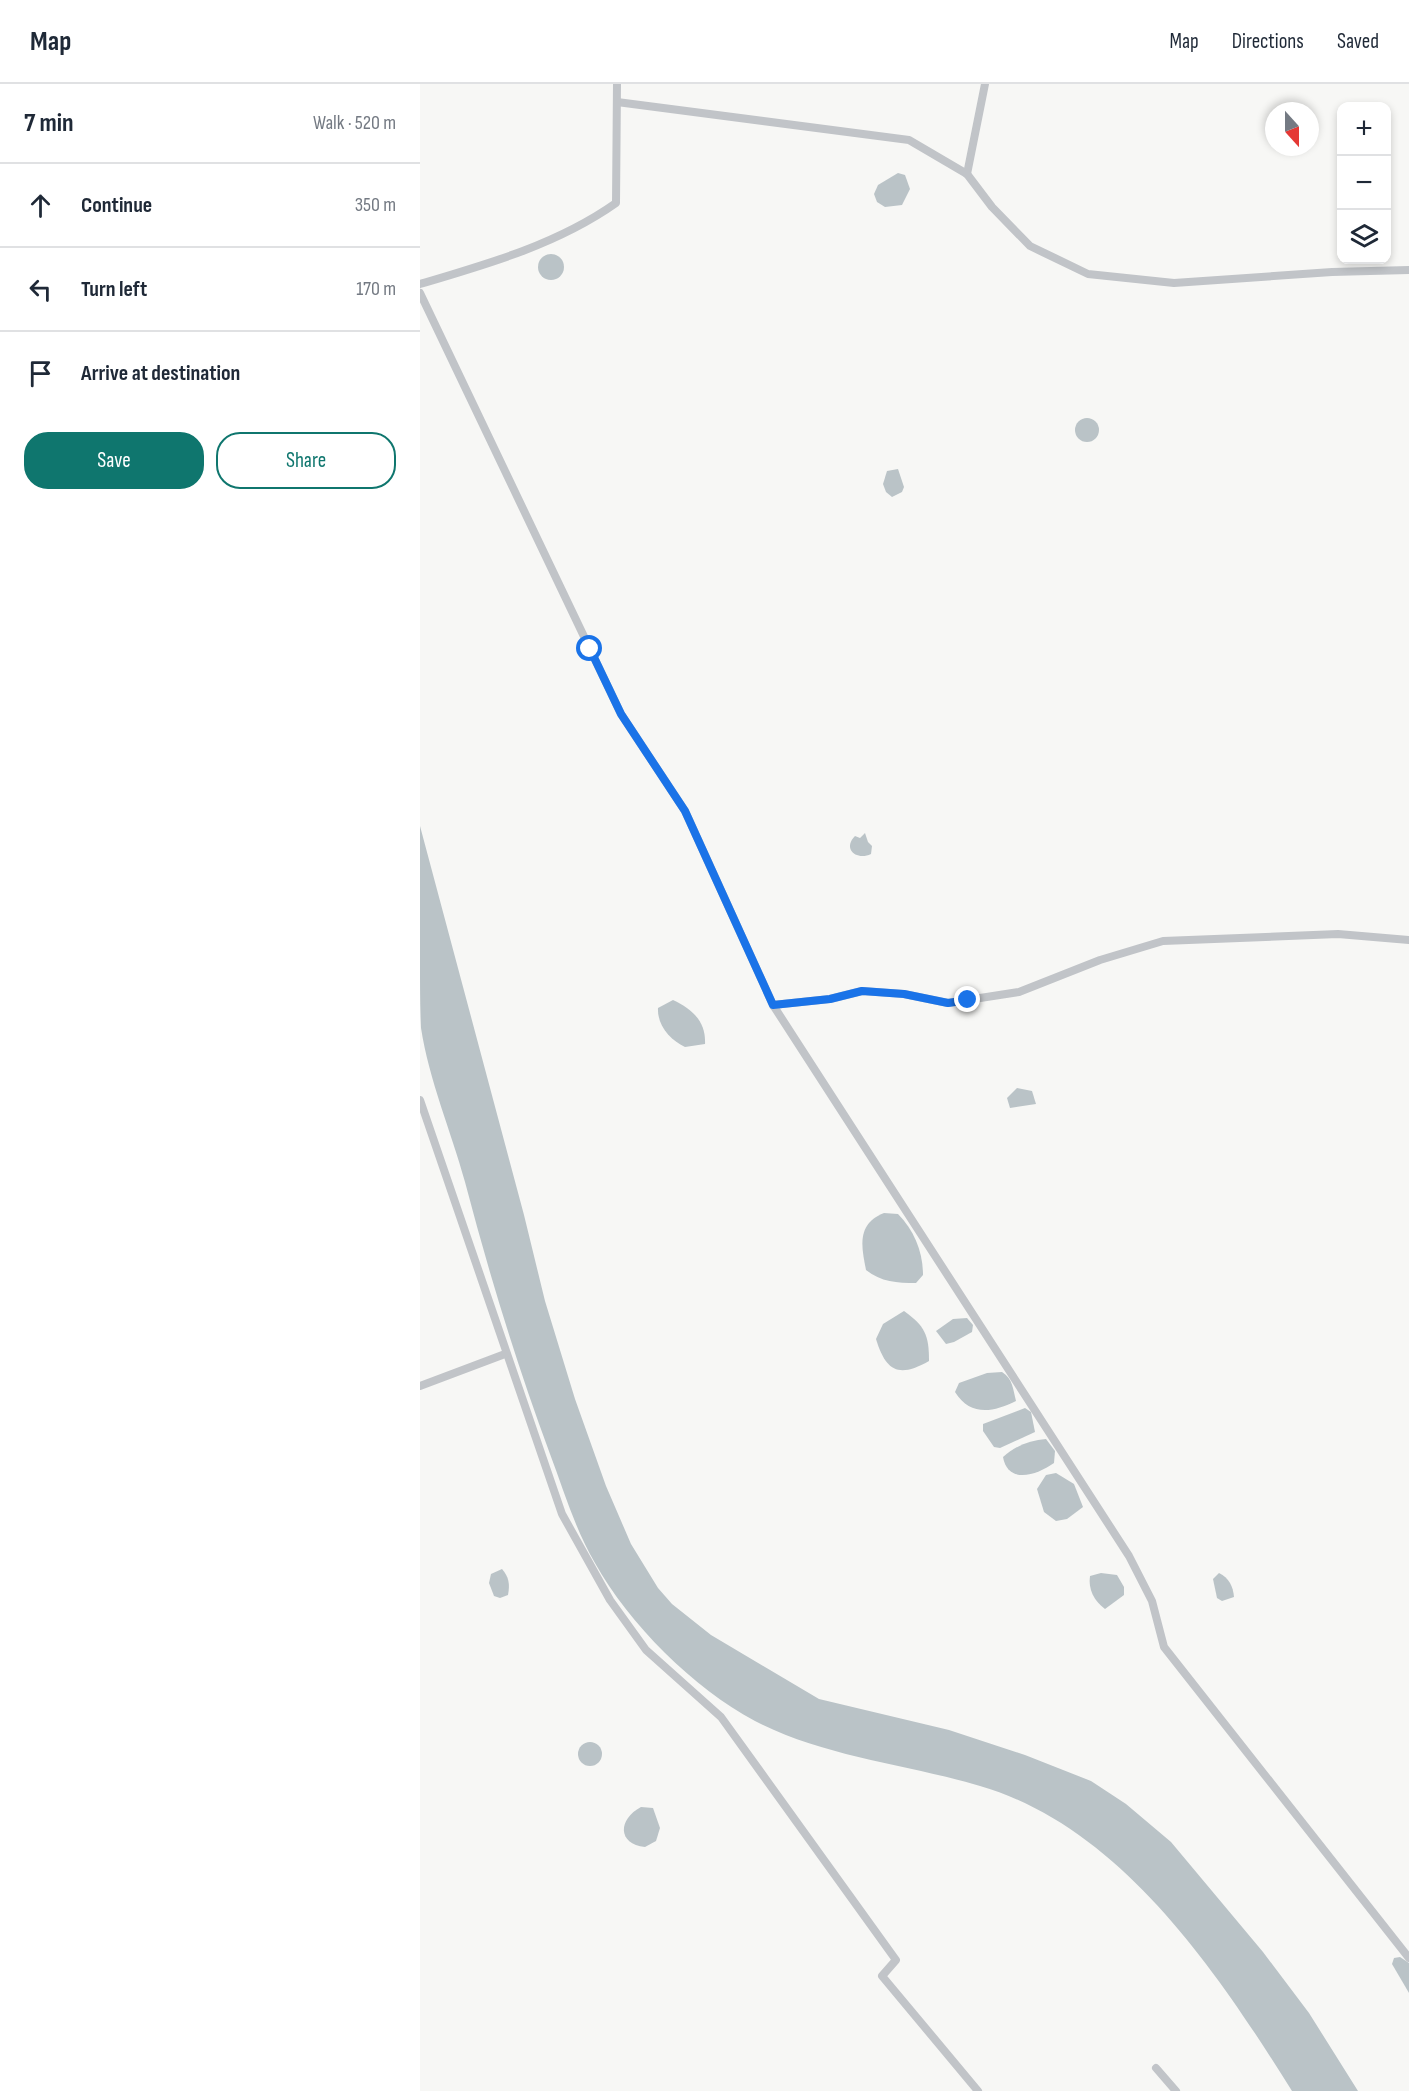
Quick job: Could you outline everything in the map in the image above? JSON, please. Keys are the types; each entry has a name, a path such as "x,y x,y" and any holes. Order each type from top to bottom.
{"street":[{"path":"420,284 496,261 584,225 616,203 616,84"},
{"path":"967,174 985,84"},
{"path":"617,102 909,140 967,174 992,207 1030,246 1088,274 1174,283 1332,272 1409,270"},
{"path":"420,293 621,714 685,811 773,1005 1129,1556 1152,1601 1164,1647 1409,1958"},
{"path":"773,1005 830,999 862,991 904,994 948,1003 1019,992 1100,960 1163,941 1338,934 1409,940"},
{"path":"420,1100 505,1354 562,1514 610,1600 646,1650 721,1717 896,1960 882,1976 978,2091"},
{"path":"420,1386 505,1354"},
{"path":"1156,2068 1176,2091"}],"shaded area":[{"path":"898,173 905,175 910,189 902,205 885,207 877,202 874,194 878,185"},
{"path":"551,254 560,258 564,267 560,276 551,280 542,276 538,267 542,258"},
{"path":"1087,418 1096,421 1099,430 1096,439 1087,442 1078,439 1075,430 1078,421"},
{"path":"898,469 904,487 902,492 892,497 886,492 883,484 887,471"},
{"path":"420,826 545,1301 575,1399 606,1486 631,1544 658,1588 672,1604 711,1635 819,1699 949,1730 1025,1755 1091,1781 1126,1804 1171,1842 1263,1952 1309,2013 1358,2091 1292,2091 1232,1999 1198,1953 1121,1869 1078,1834 1031,1806 980,1786 837,1752 781,1733 755,1721 686,1673 644,1631 626,1609 595,1563 565,1496 504,1319 429,1067 421,1028"},
{"path":"865,833 872,846 871,854 856,855 851,849 851,841 855,836 860,838"},
{"path":"673,1000 686,1007 700,1022 705,1044 685,1047 674,1040 662,1026 658,1008"},
{"path":"1017,1088 1032,1091 1036,1104 1010,1108 1007,1098"},
{"path":"884,1213 898,1214 909,1227 917,1242 923,1275 916,1283 890,1281 866,1270 862,1244 865,1229 869,1223"},
{"path":"904,1311 917,1321 927,1338 929,1361 902,1370 889,1365 876,1339 883,1324"},
{"path":"967,1318 973,1325 972,1332 954,1342 946,1344 936,1331 953,1319"},
{"path":"1002,1372 1010,1381 1016,1401 1007,1405 990,1410 975,1409 961,1400 955,1392 959,1383 987,1373"},
{"path":"1025,1408 1031,1412 1035,1432 1000,1448 994,1447 983,1431 983,1424"},
{"path":"1046,1439 1055,1451 1054,1463 1040,1471 1024,1475 1011,1471 1006,1466 1003,1457 1013,1450 1029,1442"},
{"path":"1056,1473 1074,1484 1083,1507 1067,1519 1056,1521 1044,1512 1037,1489 1046,1475"},
{"path":"502,1569 508,1578 509,1587 508,1595 500,1598 494,1596 489,1583 491,1574"},
{"path":"1101,1573 1117,1575 1124,1587 1124,1595 1105,1609 1095,1598 1090,1586 1090,1576"},
{"path":"1219,1573 1230,1583 1234,1597 1222,1601 1217,1598 1213,1579"},
{"path":"590,1742 599,1745 602,1754 599,1763 590,1766 581,1763 578,1754 581,1745"},
{"path":"641,1807 653,1808 660,1828 656,1841 645,1847 629,1841 624,1830 628,1818"},
{"path":"1400,1957 1409,1963 1409,1993 1392,1964 1394,1958"}],"route":[{"path":"590,649 621,714 685,811 773,1005 830,999 862,991 904,994 948,1003 968,1000"}]}
